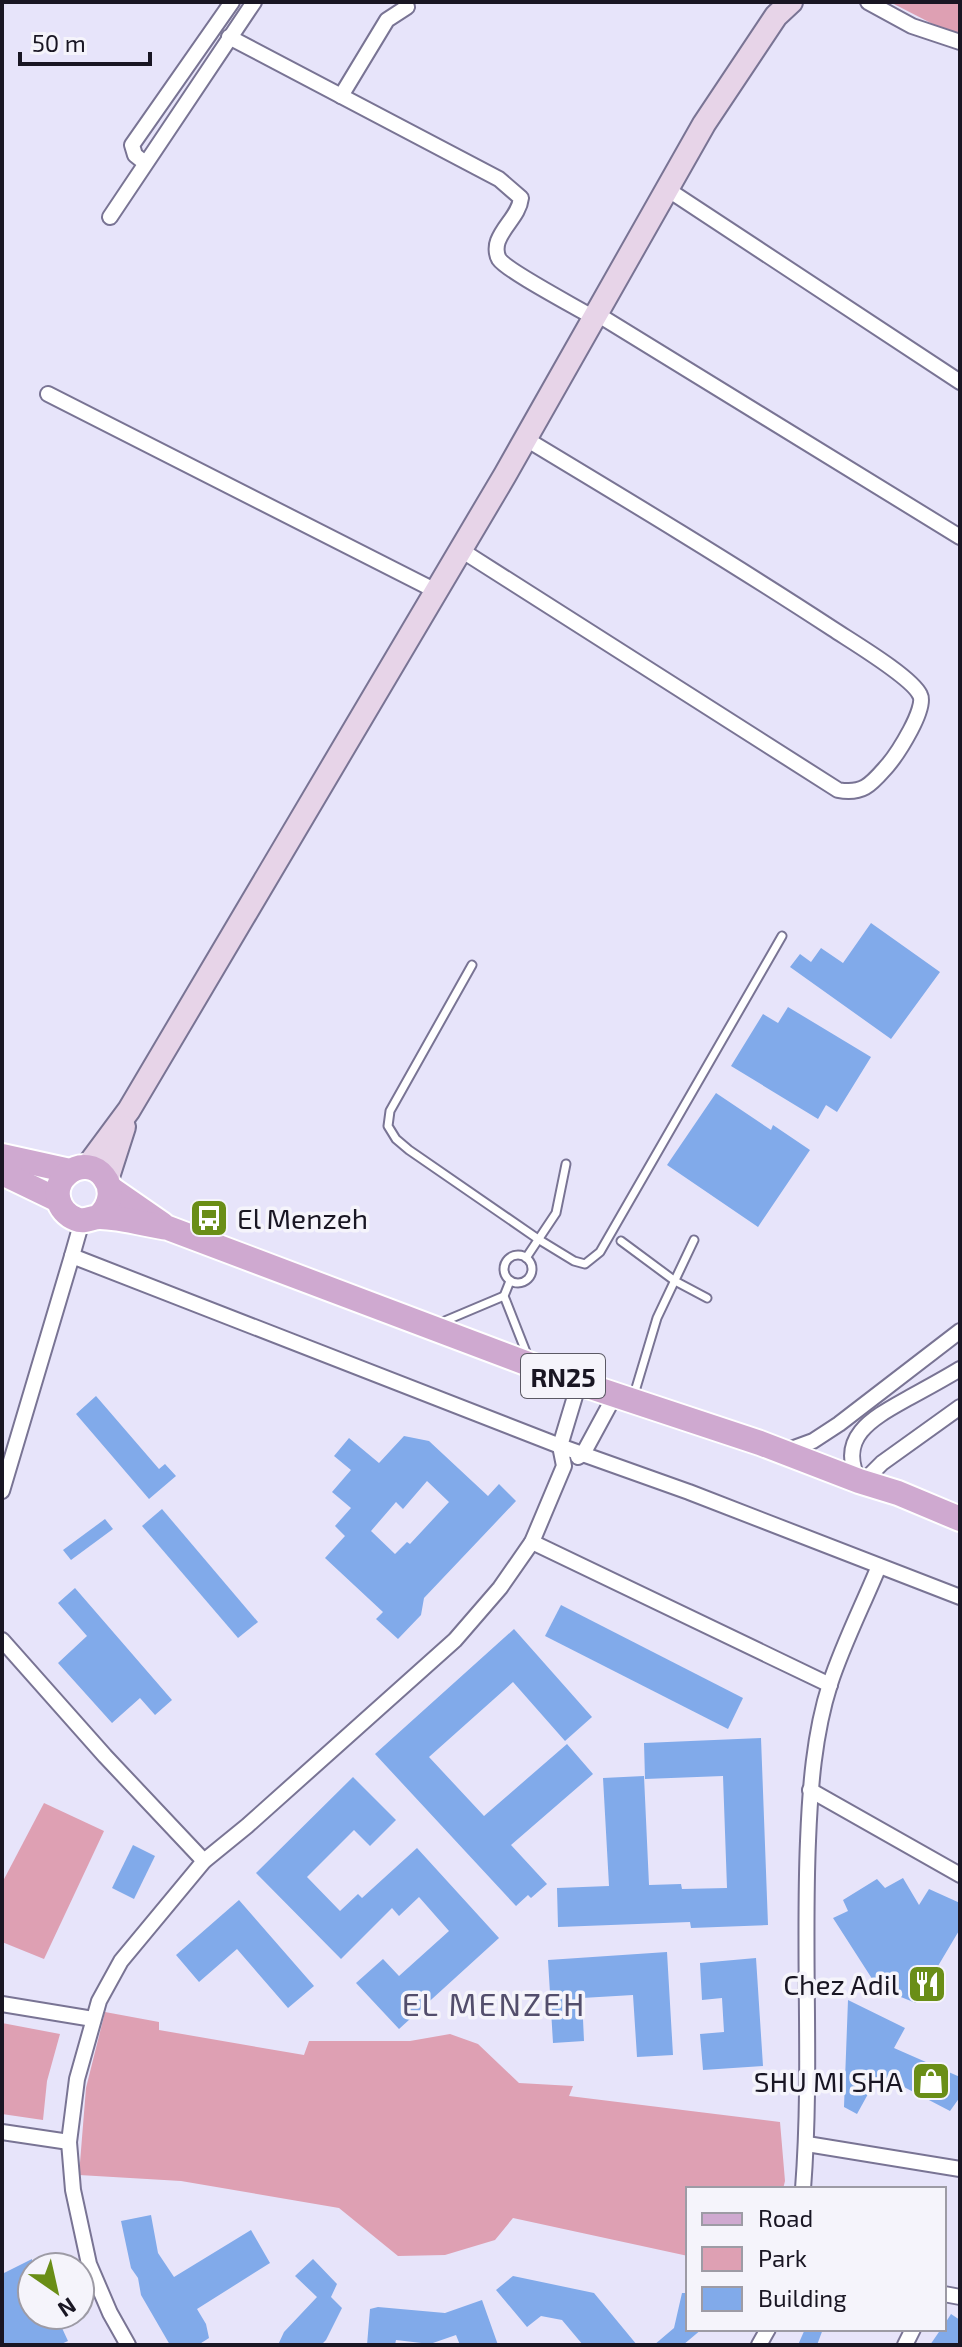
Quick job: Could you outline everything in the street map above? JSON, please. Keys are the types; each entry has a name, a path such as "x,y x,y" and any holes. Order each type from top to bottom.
{"main road":[{"name":"RN25","path":"2,1156 93,1177 168,1228 579,1383 783,1452 861,1482 955,1510"},
{"path":"2,1173 58,1200 67,1214 90,1219 109,1204 93,1177 59,1184 58,1200"},
{"name":"RN25","path":"90,1219 168,1228"}],"street":[{"path":"145,163 135,155 132,145 232,2"},
{"path":"110,217 254,2"},
{"path":"93,1177 129,1110 526,439 704,124 776,16 791,2"},
{"path":"868,2 912,26 960,42"},
{"path":"341,96 387,20 407,7"},
{"path":"229,37 499,179 521,198 520,207 497,243 497,256 503,264 596,316 960,537"},
{"path":"667,189 960,382"},
{"path":"48,394 436,591"},
{"path":"461,550 838,790 853,793 865,789 890,762 921,710 922,697 916,689 884,662 733,564 526,439"},
{"path":"2,1491 72,1256 90,1219"},
{"path":"72,1256 560,1446 689,1492 960,1597"},
{"path":"783,1452 826,1433 960,1331"},
{"path":"960,1369 878,1415 864,1427 852,1447 851,1459 861,1482 882,1463 960,1407"},
{"path":"128,2345 89,2264 73,2190 69,2142 77,2079 99,2001 121,1961 204,1861 455,1640 500,1588 532,1542 564,1466 560,1446 579,1383"},
{"path":"564,1466 583,1454 624,1398"},
{"path":"866,1402 878,1415"},
{"path":"532,1542 830,1685"},
{"path":"803,2187 807,2144 805,1911 810,1790 830,1685 879,1566"},
{"path":"2,1640 204,1861"},
{"path":"810,1790 960,1875"},
{"path":"2,2004 93,2019"},
{"path":"2,2132 69,2142"},
{"path":"807,2144 960,2169"}],"lane":[{"path":"472,965 390,1111 388,1126 396,1139 409,1150 538,1239 574,1261 585,1264 600,1252 782,936"},
{"path":"526,1258 556,1213 566,1164"},
{"path":"624,1398 694,1240"},
{"path":"621,1241 675,1281 707,1298"},
{"path":"514,1256 526,1258 530,1262 531,1274 522,1283 510,1281 504,1270 508,1259 514,1256"},
{"path":"510,1281 504,1296 532,1365"},
{"path":"431,1327 504,1296"}],"green space":[{"path":"890,2 960,2 960,38"},
{"path":"44,1803 104,1831 44,1959 2,1942 2,1883"},
{"path":"105,2012 159,2022 159,2030 304,2055 309,2041 410,2041 450,2034 478,2044 519,2083 573,2086 569,2096 780,2122 785,2181 784,2187 686,2187 686,2256 513,2218 495,2240 445,2255 398,2256 339,2208 181,2181 79,2175 86,2088"},
{"path":"2,2023 60,2034 47,2081 43,2120 2,2114"}],"building":[{"path":"871,923 940,972 891,1039 790,967 800,954 811,962 821,948 843,963"},
{"path":"788,1007 871,1057 837,1112 826,1105 818,1119 731,1066 763,1014 778,1023"},
{"path":"716,1093 771,1130 773,1125 810,1150 758,1227 667,1165"},
{"path":"96,1396 159,1469 165,1464 176,1476 149,1499 76,1414"},
{"path":"404,1436 429,1441 488,1496 499,1484 516,1501 424,1598 421,1615 398,1639 376,1619 383,1612 325,1558 345,1536 335,1526 351,1508 332,1492 351,1470 334,1456 349,1438 379,1463","holes":["427,1481 449,1502 410,1544 407,1542 395,1554 371,1531 396,1502 403,1509"]},
{"path":"162,1509 258,1622 238,1638 142,1526"},
{"path":"105,1519 113,1529 71,1560 63,1550"},
{"path":"75,1588 172,1700 155,1715 140,1698 112,1723 58,1663 87,1636 58,1603"},
{"path":"561,1605 743,1698 728,1729 545,1636"},
{"path":"514,1629 592,1717 565,1741 513,1682 429,1757 484,1816 567,1744 593,1774 511,1845 547,1884 516,1906 375,1754"},
{"path":"761,1738 768,1925 691,1928 690,1922 558,1927 557,1888 609,1886 603,1778 644,1776 649,1885 681,1884 682,1889 727,1888 723,1776 645,1779 644,1743"},
{"path":"353,1777 396,1820 370,1846 354,1830 307,1877 340,1911 358,1894 362,1898 417,1848 499,1938 399,2029 356,1983 383,1959 399,1976 449,1931 419,1897 399,1916 392,1908 341,1959 256,1873"},
{"path":"133,1845 155,1856 134,1899 112,1888"},
{"path":"903,1878 919,1905 929,1889 960,1903 960,1929 916,2003 878,1988 833,1918 848,1911 843,1900 877,1879 885,1888"},
{"path":"239,1900 314,1986 288,2008 237,1949 199,1982 176,1955"},
{"path":"667,1952 673,2055 637,2057 633,1995 582,1998 584,2041 553,2043 548,1960"},
{"path":"756,1958 763,2066 703,2070 700,2034 724,2032 722,1998 702,2000 700,1963"},
{"path":"848,2000 905,2028 894,2048 960,2077 960,2097 950,2111 879,2074 857,2114 844,2107"},
{"path":"151,2215 158,2253 174,2277 251,2230 270,2263 197,2309 206,2324 209,2338 198,2345 170,2345 141,2295 138,2278 131,2268 121,2221"},
{"path":"313,2259 337,2284 331,2297 342,2308 321,2345 278,2345 284,2332 317,2297 295,2276"},
{"path":"16,2267 16,2331 63,2331 68,2341 59,2345 2,2345 2,2274"},
{"path":"513,2276 594,2293 637,2345 583,2345 562,2320 541,2316 527,2327 496,2290"},
{"path":"682,2293 686,2293 686,2331 700,2331 683,2345 654,2345 674,2328"},
{"path":"482,2300 498,2345 460,2345 456,2335 430,2344 396,2340 395,2345 367,2345 370,2309 378,2307 445,2313"},
{"path":"951,2314 960,2320 960,2345 930,2345 940,2331 946,2331 946,2322"},
{"path":"804,2331 822,2331 817,2345 798,2345"}],"place":[{"name":"El Menzeh","path":"209,1218"},
{"name":"Chez Adil","path":"927,1984"},
{"name":"SHU MI SHA","path":"931,2081"}],"district":[{"name":"EL MENZEH","path":"494,2003"}]}
